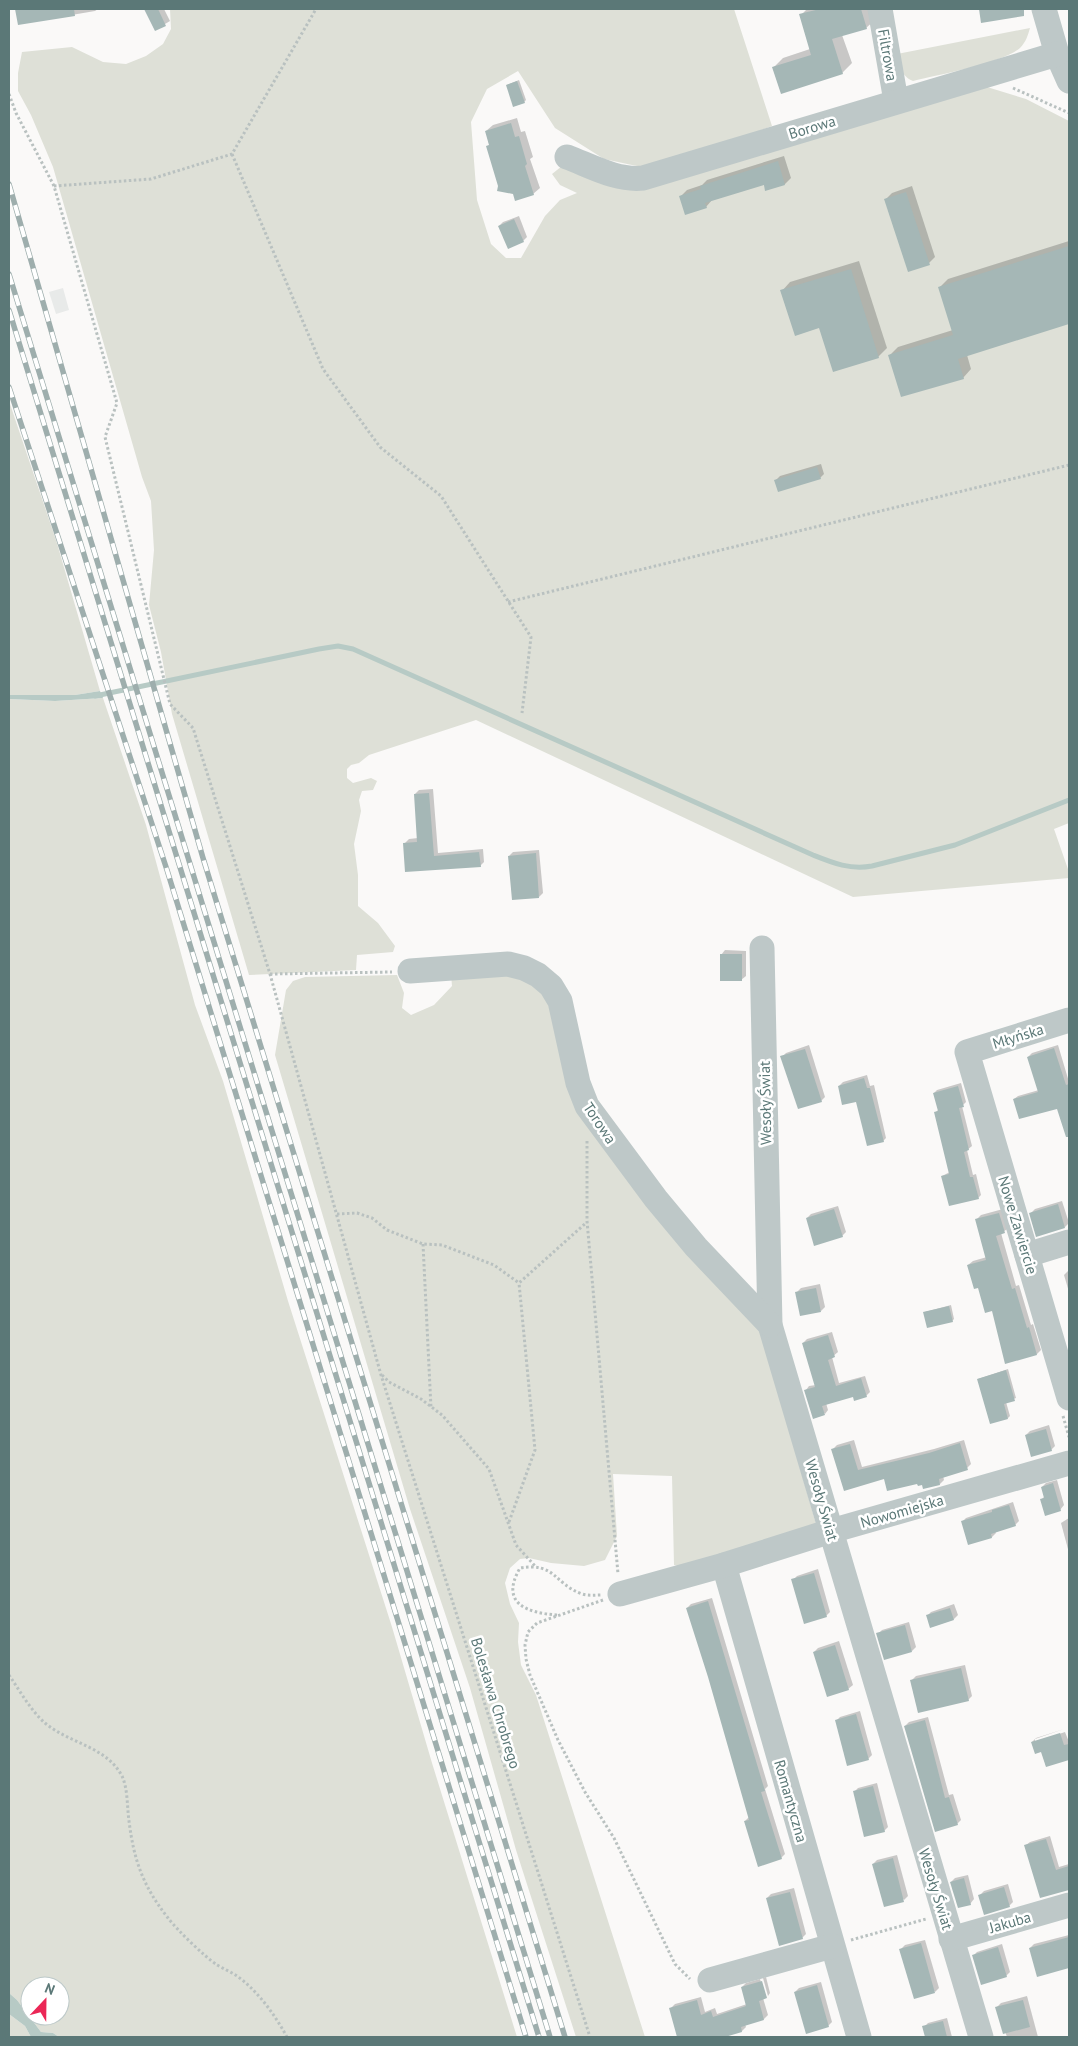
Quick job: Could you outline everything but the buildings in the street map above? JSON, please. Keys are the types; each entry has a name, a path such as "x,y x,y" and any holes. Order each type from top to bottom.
{"street":[{"name":"Filtrowa","path":"880,9 896,101"},
{"path":"1044,9 1057,54 1069,81"},
{"name":"Borowa","path":"567,157 621,177 632,180 643,178 1057,54"},
{"name":"Wesoły Świat","path":"762,948 770,1325 981,2037"},
{"name":"Torowa","path":"410,971 508,964 524,968 538,975 551,986 560,1001 578,1083 587,1106 662,1206 696,1247 770,1325"},
{"name":"Młyńska","path":"967,1052 1069,1020"},
{"name":"Nowe Zawiercie","path":"967,1052 1069,1398"},
{"path":"1028,1255 1069,1242"},
{"name":"Nowomiejska","path":"620,1594 724,1565 831,1531 1069,1464"},
{"name":"Romantyczna","path":"724,1565 859,2037"},
{"name":"Jakuba","path":"951,1939 1069,1904"},
{"path":"710,1980 832,1946"}],"path":[{"path":"9,94 16,114 54,186 151,179 232,154 316,9"},
{"path":"1011,88 1069,113"},
{"path":"232,154 323,369 380,447 441,496 531,637 522,713"},
{"name":"Bolesława Chrobrego","path":"54,186 117,403 105,437 170,704 193,728 270,974 381,1374 590,2037"},
{"path":"508,602 1069,465"},
{"path":"270,974 410,971"},
{"path":"587,1106 587,1221 620,1594"},
{"path":"336,1214 357,1213 372,1218 387,1230 423,1244 442,1245 494,1265 519,1283 535,1450 508,1524"},
{"path":"519,1283 587,1221"},
{"path":"423,1244 431,1408"},
{"path":"381,1374 389,1382 421,1399 431,1408 442,1414 489,1470 516,1546 534,1566"},
{"path":"560,1616 536,1614 522,1607 514,1594 513,1581 520,1568 534,1566 552,1572 566,1587 584,1595 620,1594"},
{"path":"620,1594 537,1623 528,1632 525,1645 530,1675 558,1740 585,1792 614,1838 675,1964 689,1979 695,1982 710,1980"},
{"path":"9,1675 45,1723 70,1739 98,1751 112,1762 122,1778 133,1851 151,1894 169,1919 190,1940 216,1964 238,1976 257,1995 280,2024 287,2037"},
{"path":"832,1946 944,1914"}],"shaded area":[{"path":"170,9 734,9 772,126 689,157 646,168 604,159 555,128 518,71 487,89 471,122 477,200 491,244 506,258 521,258 545,216 560,200 577,193 560,185 552,174 567,162 632,185 987,87 1026,99 1069,121 1069,823 1054,829 1069,872 1069,878 853,897 476,720 369,755 347,769 347,778 353,783 371,778 377,781 373,790 362,791 359,800 361,811 354,844 358,875 358,906 378,923 395,946 393,952 357,955 356,970 249,975 172,714 161,652 149,605 154,550 151,501 142,477 53,167 31,115 18,91 18,73 22,52 72,47 103,62 126,64 146,56 163,44 171,29"},
{"path":"1030,28 1028,36 1020,48 1000,59 913,81 903,73 897,54"},
{"path":"63,288 69,310 56,314 49,292"},
{"path":"9,401 56,540 100,691 75,695 9,695"},
{"path":"100,691 103,698 55,701 9,699 9,695 75,695"},
{"path":"103,698 146,825 195,1005 223,1081 288,1301 392,1627 517,2037 59,2037 53,2033 41,2032 36,2026 70,2026 70,1976 20,1976 20,2004 9,1993 9,699 55,701"},
{"path":"518,973 545,992 571,1086 757,1318 816,1524 682,1567 674,1565 672,1476 613,1474 617,1536 605,1560 584,1566 551,1563 529,1558 520,1559 510,1568 505,1583 510,1604 519,1623 518,1642 521,1665 536,1695 645,2037 576,2037 516,1850 470,1688 410,1509 275,1055 286,990 293,981 305,977 397,975 404,993 402,1008 411,1015 434,1005 452,986 451,974"},
{"path":"9,1993 20,2004 20,2022 9,2014"},
{"path":"9,2014 20,2022 20,2026 25,2026 31,2037 9,2037"},
{"path":"25,2026 36,2026 41,2032 53,2033 59,2037 31,2037"}],"waterway":[{"path":"95,696 319,649 338,646 353,649 813,855 835,863 856,867 872,866 955,845 1069,800"}],"railway":[{"path":"9,184 203,858 565,2037"},
{"path":"9,274 550,2037"},
{"path":"9,310 539,2037"},
{"path":"9,387 167,870 526,2037"}]}
